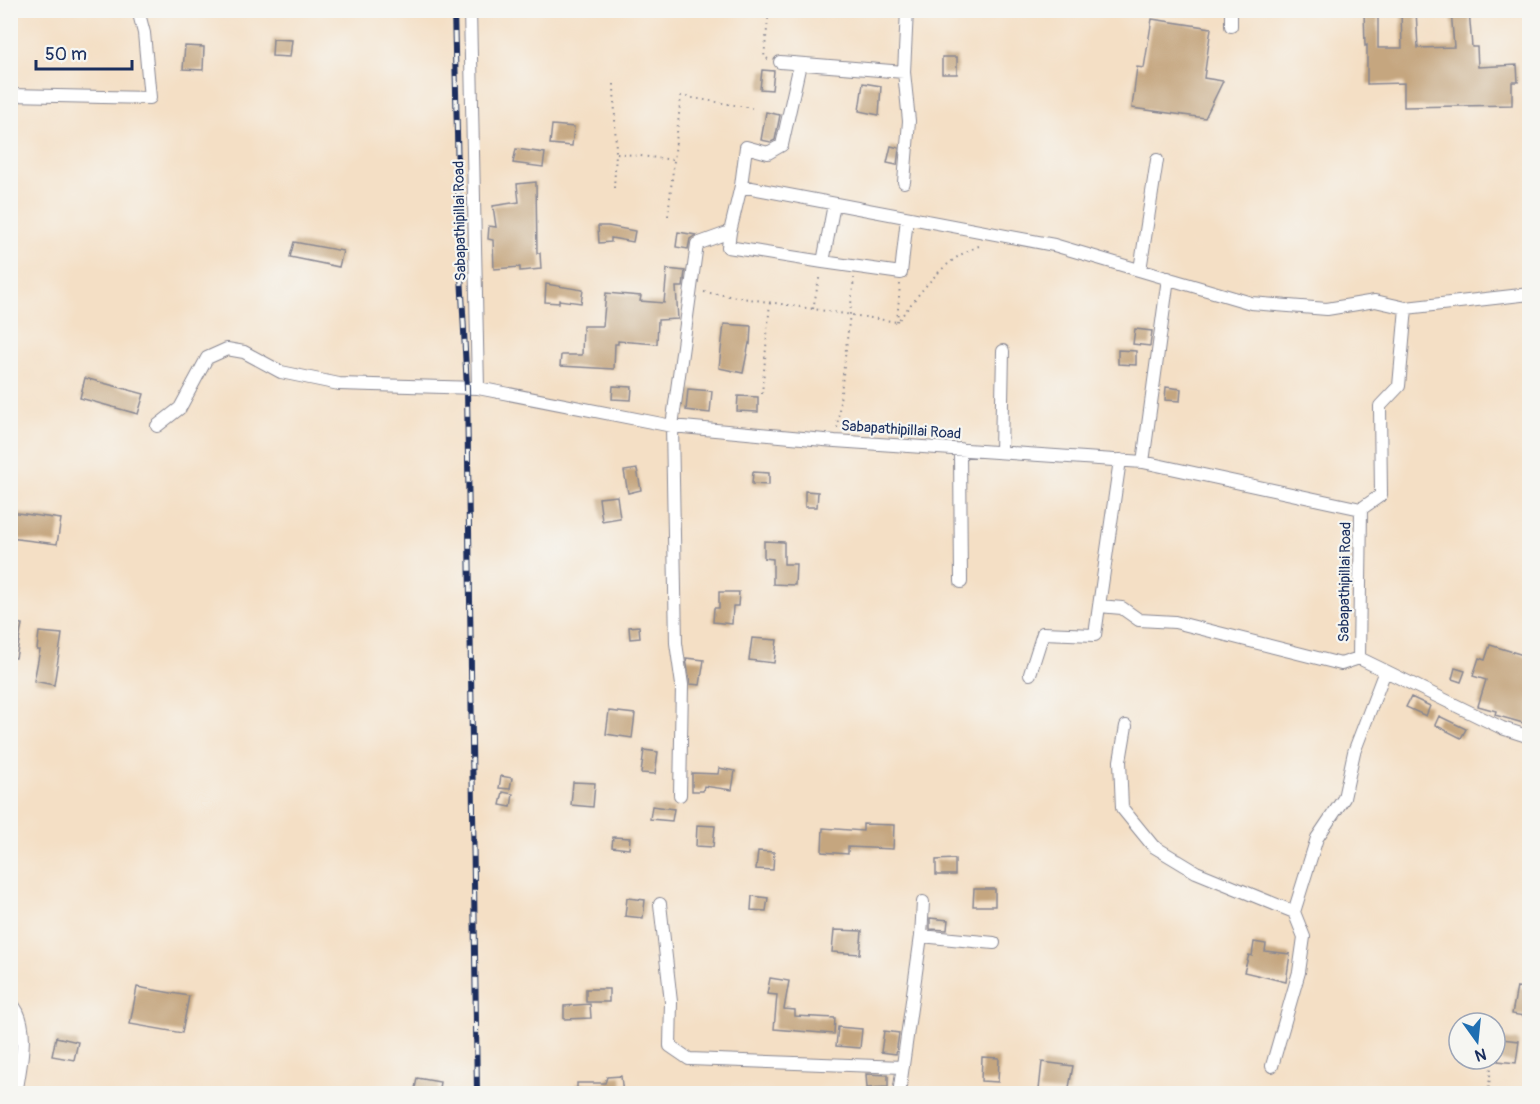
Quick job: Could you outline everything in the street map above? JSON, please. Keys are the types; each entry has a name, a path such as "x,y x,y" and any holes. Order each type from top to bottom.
{"street":[{"path":"10,95 150,98 144,33 138,10"},
{"name":"Sabapathipillai Road","path":"470,10 478,388 672,426 835,441 1143,462 1361,510 1359,658 1502,728 1530,737"},
{"path":"904,182 909,121 904,72 907,10"},
{"path":"1231,10 1231,27"},
{"path":"780,62 904,72"},
{"path":"800,63 782,145 768,153 746,147 741,186 728,247 901,273 907,218"},
{"path":"1140,270 1157,160"},
{"path":"741,186 1054,245 1251,303 1326,309 1375,301 1406,308 1530,294"},
{"path":"823,262 834,204"},
{"path":"680,795 682,685 676,644 672,426 697,244 730,232"},
{"path":"1143,462 1168,278"},
{"path":"1361,510 1382,495 1380,406 1399,386 1406,308"},
{"path":"157,426 180,408 207,358 227,349 244,351 281,372 339,384 478,388"},
{"path":"1001,452 1004,351"},
{"path":"960,449 961,582"},
{"path":"1030,674 1043,633 1095,635 1120,460"},
{"path":"1100,606 1122,608 1139,620 1174,622 1341,664 1359,658"},
{"path":"1272,1066 1299,972 1304,937 1294,912 1317,838 1344,798 1354,752 1385,671"},
{"path":"1126,726 1120,761 1122,808 1153,846 1196,872 1294,912"},
{"path":"899,1094 921,936 923,902"},
{"path":"660,904 671,1002 670,1046 689,1059 903,1067"},
{"path":"921,936 994,943"},
{"path":"10,1002 19,1010 24,1045 16,1094"}],"path":[{"path":"769,10 764,57 780,62"},
{"path":"614,84 616,153 614,188"},
{"path":"668,216 681,96 752,108"},
{"path":"616,153 674,160"},
{"path":"897,322 937,273 968,249 988,243"},
{"path":"813,309 823,262"},
{"path":"835,441 855,267"},
{"path":"897,322 901,273"},
{"path":"691,290 897,322"},
{"path":"762,394 770,302"},
{"path":"1488,1094 1491,1071"}],"building":[{"path":"1364,10 1378,10 1378,48 1402,48 1401,10 1416,10 1418,48 1454,47 1451,10 1469,10 1472,47 1477,47 1478,67 1517,65 1518,82 1512,82 1512,105 1404,107 1404,83 1367,84"},
{"path":"1152,19 1211,28 1204,78 1223,81 1205,118 1132,108 1137,67 1144,68"},
{"path":"273,39 292,40 290,57 272,56"},
{"path":"185,46 204,47 203,70 183,69"},
{"path":"942,57 957,57 957,74 942,74"},
{"path":"762,70 774,71 772,90 760,89"},
{"path":"863,83 881,86 879,115 859,111"},
{"path":"766,112 780,115 775,140 771,142 761,140"},
{"path":"552,125 574,127 572,146 550,144"},
{"path":"891,146 899,148 897,165 887,163"},
{"path":"516,149 545,153 543,167 513,163"},
{"path":"536,182 537,253 540,253 541,269 520,271 520,267 494,269 493,240 488,239 489,226 496,227 493,206 519,202 517,184"},
{"path":"598,226 635,231 633,242 611,238 611,242 599,243"},
{"path":"678,232 696,235 690,239 688,249 676,247"},
{"path":"294,242 343,251 339,267 290,257"},
{"path":"667,269 685,271 683,287 676,287 678,319 658,320 657,344 618,341 618,344 615,344 614,369 560,366 561,355 582,355 583,326 603,326 606,293 641,296 640,301 664,303"},
{"path":"546,284 583,290 581,303 559,300 559,303 545,302"},
{"path":"724,324 751,326 750,344 743,373 719,368"},
{"path":"1135,329 1152,331 1150,346 1133,344"},
{"path":"1118,350 1136,351 1136,365 1118,364"},
{"path":"85,378 144,394 138,414 80,398"},
{"path":"613,386 632,387 631,400 612,399"},
{"path":"1166,387 1181,389 1180,401 1165,400"},
{"path":"688,389 712,391 710,413 686,410"},
{"path":"738,396 758,397 758,412 737,411"},
{"path":"637,469 641,490 628,493 624,471"},
{"path":"753,472 769,473 769,485 752,484"},
{"path":"805,491 818,492 817,507 805,507"},
{"path":"617,496 620,518 602,521 599,498"},
{"path":"10,512 61,519 57,544 10,538"},
{"path":"764,541 784,542 784,564 796,564 795,585 773,584 773,559 764,558"},
{"path":"719,592 739,592 738,606 733,606 732,624 713,622 714,608 719,608"},
{"path":"10,622 22,624 16,658 10,658"},
{"path":"639,626 640,638 630,639 629,627"},
{"path":"39,632 62,634 54,685 34,681 40,650 37,650"},
{"path":"752,638 777,640 774,663 749,660"},
{"path":"1490,645 1530,657 1530,725 1495,715 1496,711 1478,706 1486,680 1473,676 1479,658 1485,660"},
{"path":"686,658 704,660 700,685 690,684"},
{"path":"1455,668 1465,671 1461,682 1452,679"},
{"path":"1411,697 1430,706 1426,716 1406,707"},
{"path":"609,711 635,714 632,738 606,734"},
{"path":"1439,716 1466,729 1461,738 1435,725"},
{"path":"644,750 658,752 655,774 641,773"},
{"path":"719,768 735,771 732,790 704,786 703,791 692,791 692,773 718,774"},
{"path":"501,776 512,778 510,789 499,788"},
{"path":"573,782 595,783 593,807 571,805"},
{"path":"503,792 513,794 511,807 500,805"},
{"path":"652,806 674,809 672,821 650,819"},
{"path":"863,824 894,825 893,849 848,847 848,854 822,852 823,828 863,831"},
{"path":"697,825 715,826 713,847 696,846"},
{"path":"613,837 630,838 629,849 612,847"},
{"path":"758,851 774,852 773,870 756,869"},
{"path":"955,859 955,875 936,875 936,860"},
{"path":"974,889 995,889 995,906 973,906"},
{"path":"752,896 768,898 766,911 751,910"},
{"path":"627,898 645,900 643,918 625,916"},
{"path":"930,918 948,920 947,930 930,929"},
{"path":"834,930 862,931 860,954 832,952"},
{"path":"1254,942 1266,944 1265,951 1290,954 1286,982 1244,972 1249,955 1252,956"},
{"path":"770,978 789,981 784,1009 795,1010 795,1016 835,1018 834,1034 774,1029 777,995 767,994"},
{"path":"137,987 189,996 182,1033 130,1024"},
{"path":"1517,987 1530,989 1530,1017 1512,1014"},
{"path":"586,989 609,989 609,1002 586,1002"},
{"path":"590,1004 591,1018 564,1019 564,1006"},
{"path":"838,1027 862,1029 860,1048 836,1046"},
{"path":"884,1031 899,1033 896,1054 881,1052"},
{"path":"56,1037 78,1042 74,1060 52,1056"},
{"path":"1507,1040 1519,1041 1516,1063 1507,1062"},
{"path":"982,1057 999,1058 998,1082 981,1081"},
{"path":"1042,1062 1073,1066 1068,1093 1039,1090"},
{"path":"866,1074 888,1075 888,1087 867,1088"},
{"path":"621,1076 623,1094 577,1094 577,1083 605,1083 607,1077"},
{"path":"417,1078 440,1082 438,1094 414,1094"}],"railway":[{"path":"454,10 460,256 467,388 477,1094"}]}
